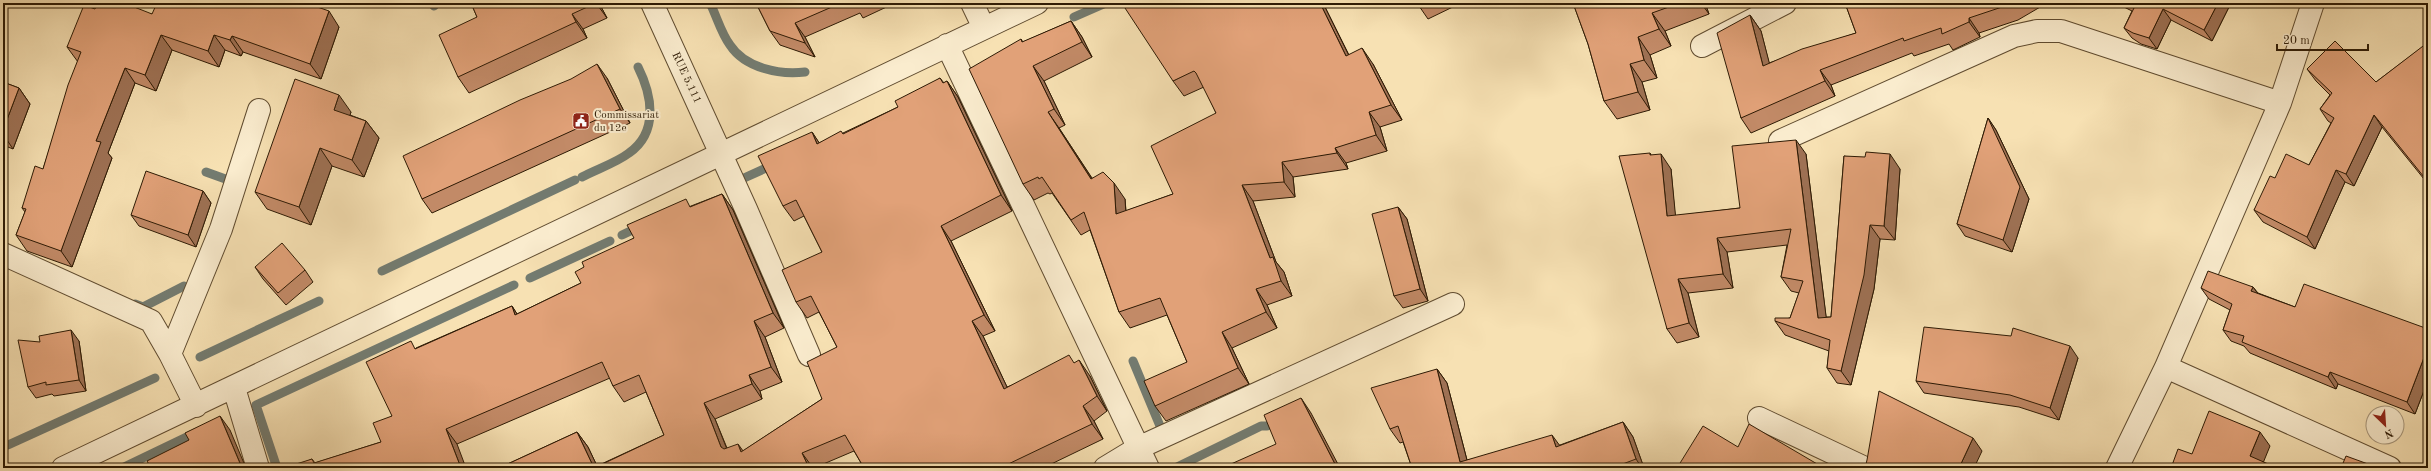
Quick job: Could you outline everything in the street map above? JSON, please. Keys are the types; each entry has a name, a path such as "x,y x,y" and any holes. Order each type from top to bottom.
{"street":[{"name":"RUE 5.111","path":"652,3 721,153 809,355"},
{"path":"972,3 984,28"},
{"path":"63,468 234,388 721,153 1037,3"},
{"path":"1702,46 1785,3"},
{"path":"2117,468 2166,367 2280,103 2313,3"},
{"path":"1780,141 2014,36 2038,31 2061,32 2280,103"},
{"path":"947,45 1148,468"},
{"path":"170,354 221,229 259,110"},
{"path":"3,254 141,314 151,320 196,406"},
{"path":"1105,468 1138,448 1452,304"},
{"path":"2166,367 2390,468"},
{"path":"234,388 258,468"},
{"path":"1759,418 1865,468"}],"building":[{"path":"97,3 124,3 152,14 157,3 272,3 278,5 279,3 306,3 329,11 310,64 232,36 230,40 214,35 208,51 161,35 145,75 125,68 96,141 101,142 61,251 16,235 26,209 22,208 35,166 43,169 68,85 81,52 67,47 84,5 95,9"},
{"path":"471,3 596,3 572,14 576,22 458,77 439,35 477,17"},
{"path":"756,3 841,3 795,23 805,43 770,31"},
{"path":"1135,3 1320,3 1346,56 1362,48 1391,105 1369,112 1376,135 1335,148 1337,153 1282,162 1284,182 1242,185 1270,258 1273,257 1281,281 1256,289 1266,312 1222,332 1238,368 1155,406 1144,381 1187,362 1160,298 1119,312 1084,212 1071,220 1042,177 1039,179 1038,177 1023,184 969,69 1021,39 1022,42 1071,21 1082,42 1033,66 1054,109 1048,112 1091,179 1103,172 1114,183 1116,214 1173,194 1151,146 1216,113 1194,71 1173,81 1125,8"},
{"path":"1573,3 1680,3 1652,13 1659,29 1638,37 1644,60 1630,64 1638,92 1604,101 1588,44"},
{"path":"1845,3 2010,3 1969,18 1969,22 1942,34 1941,28 1904,41 1903,38 1820,70 1825,81 1741,118 1717,33 1750,15 1763,66 1802,49 1856,33"},
{"path":"2130,3 2218,3 2204,30 2163,9 2149,38 2133,33 2124,28 2135,6"},
{"path":"2335,41 2376,82 2428,43 2428,182 2374,115 2346,174 2336,170 2307,237 2254,210 2270,176 2275,178 2286,154 2309,165 2334,118 2320,109 2332,93 2307,69"},
{"path":"597,64 620,109 422,199 403,156 520,100 571,79"},
{"path":"940,78 943,83 947,81 1001,195 941,226 984,315 972,321 1004,389 1069,355 1074,363 1079,360 1097,396 1083,406 1092,424 1000,468 864,468 845,435 802,453 809,468 594,468 664,435 639,375 613,386 602,362 446,429 461,468 291,468 290,466 312,459 314,463 381,442 373,423 392,416 366,362 411,341 415,349 512,306 515,315 581,283 575,272 584,267 582,262 634,238 627,225 686,199 690,207 722,194 773,313 754,321 771,367 749,375 752,384 704,403 721,447 724,449 738,444 741,452 822,399 807,362 837,347 811,296 796,302 782,270 822,252 796,200 783,206 758,156 812,132 817,144 841,131 843,134 898,107 895,101"},
{"path":"295,79 339,95 334,110 366,121 352,160 320,148 299,207 255,192"},
{"path":"3,82 19,88 3,130"},
{"path":"1988,118 2020,187 2003,240 1957,224"},
{"path":"1796,140 1818,318 1831,317 1844,156 1865,157 1866,152 1890,154 1884,226 1870,225 1864,275 1841,371 1827,368 1830,340 1775,321 1775,318 1790,318 1803,281 1781,277 1791,229 1717,238 1723,274 1678,279 1689,323 1667,329 1619,156 1650,153 1650,155 1661,154 1667,216 1740,208 1732,146"},
{"path":"146,171 203,191 188,235 131,215"},
{"path":"1398,207 1420,289 1394,296 1372,214"},
{"path":"282,243 305,270 278,293 255,267"},
{"path":"2208,271 2253,287 2251,291 2295,307 2304,284 2428,329 2428,347 2407,402 2330,372 2328,377 2242,342 2244,336 2223,330 2232,304 2201,288"},
{"path":"1924,327 2011,336 2013,328 2070,346 2050,408 2010,395 1916,381"},
{"path":"71,330 79,380 46,385 46,382 28,387 18,340 40,342 39,336"},
{"path":"1437,369 1460,462 1552,435 1556,447 1623,422 1636,459 1612,468 1412,468 1398,426 1390,429 1371,388"},
{"path":"1879,391 1973,438 1959,468 1865,468"},
{"path":"1301,398 1337,468 1222,468 1276,444 1264,415"},
{"path":"2209,411 2260,432 2250,456 2275,468 2171,468 2178,449 2192,454"},
{"path":"220,416 242,468 151,468 147,461 189,440 185,433"},
{"path":"1749,424 1824,468 1677,468 1703,426 1738,447"},
{"path":"577,432 594,468 499,468"},
{"path":"2346,456 2379,468 2341,468"}],"waterway":[{"path":"710,3 730,45 736,53 744,59 753,64 774,71 795,73 805,72"},
{"path":"1074,17 1106,3"},
{"path":"582,177 624,157 639,144 645,135 649,124 649,101 647,89 638,67"},
{"path":"733,183 775,164"},
{"path":"206,172 231,181 230,186"},
{"path":"382,271 575,180"},
{"path":"622,235 641,226"},
{"path":"530,278 610,241"},
{"path":"277,468 256,405 514,285"},
{"path":"135,304 143,307 184,286"},
{"path":"200,357 319,301"},
{"path":"1133,361 1160,426"},
{"path":"8,445 155,378"},
{"path":"1175,468 1261,426 1267,426"},
{"path":"122,468 197,432"}],"place":[{"name":"Commissariat du 12e","path":"581,121"}]}
